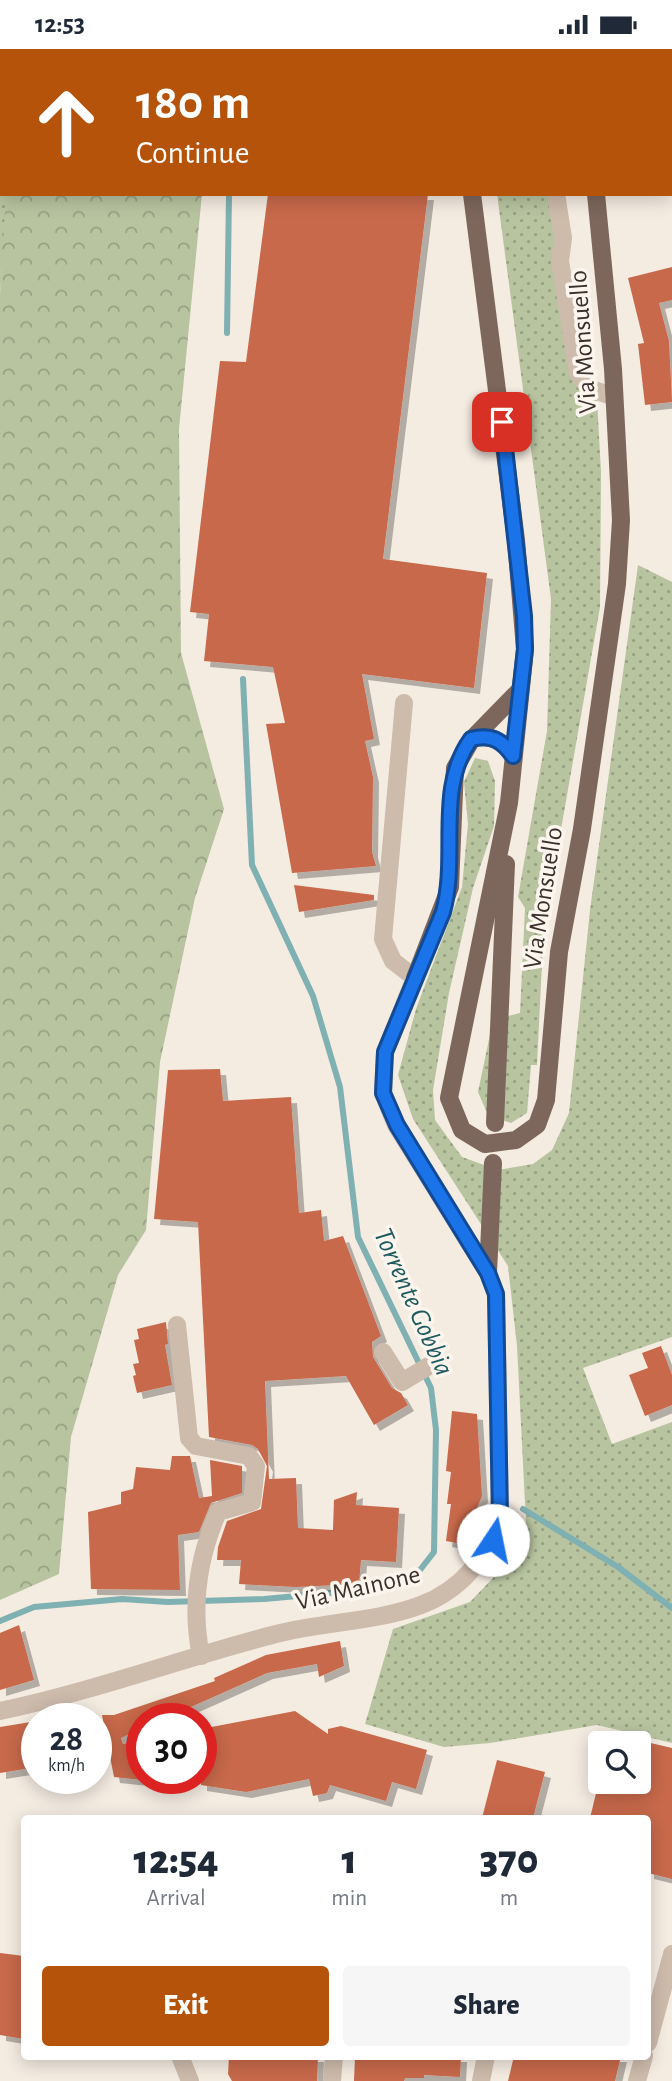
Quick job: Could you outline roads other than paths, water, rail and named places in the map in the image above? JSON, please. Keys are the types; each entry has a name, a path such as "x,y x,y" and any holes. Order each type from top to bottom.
{"main road":[{"name":"Via Monsuello","path":"472,196 524,616 520,691 509,797 449,1098 462,1130 485,1144 516,1140 537,1125 546,1100 559,952 582,829 617,584 621,520 614,397 596,196"},
{"path":"415,978 443,912 450,887 452,779 461,754 471,739 520,691"},
{"path":"471,739 493,738 505,744 513,756"},
{"path":"495,1123 509,797"},
{"path":"488,1273 493,1163"}],"street":[{"path":"556,196 562,238 560,261 578,373 589,388 614,397"},
{"path":"404,703 383,939 393,961 415,978"},
{"name":"Via Mainone","path":"0,1711 111,1685 279,1633 422,1605 461,1581 493,1540 500,1517 496,1294 488,1273 397,1125 383,1093 385,1052 415,978"},
{"path":"177,1325 189,1438 196,1446 249,1457 256,1466 251,1501 218,1512 208,1535 197,1587 195,1627 201,1656"},
{"path":"383,1352 402,1382 437,1361"},
{"path":"651,2032 672,1954"},
{"path":"182,2060 190,2081"},
{"path":"332,2081 334,2060"},
{"path":"481,2081 485,2060"},
{"path":"637,2081 643,2060"}],"waterway":[{"name":"Torrente Gobbia","path":"227,333 229,196"},
{"name":"Torrente Gobbia","path":"0,1621 34,1607 122,1599 168,1602 264,1599 342,1592 389,1584 420,1570 434,1552 436,1430 431,1388 358,1237 340,1087 313,996 252,865 243,679"},
{"path":"523,1509 618,1567 672,1608"}]}
